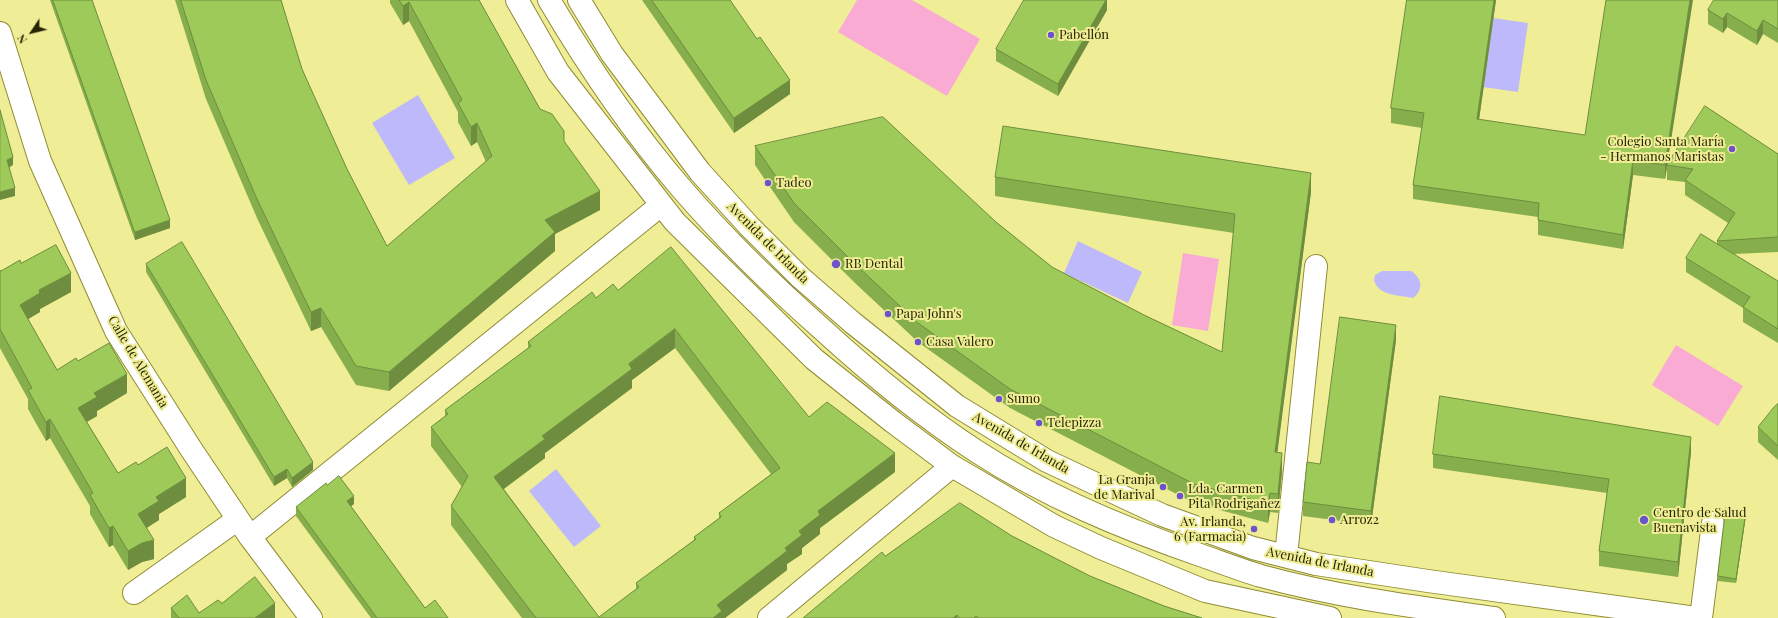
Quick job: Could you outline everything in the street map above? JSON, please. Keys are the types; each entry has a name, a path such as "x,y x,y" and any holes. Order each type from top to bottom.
{"street":[{"path":"517,0 558,72 661,205 699,247 814,359 894,422 952,466 1054,526 1101,548 1205,591 1330,618"},
{"name":"Avenida de Irlanda","path":"549,0 578,48 624,115 681,188 718,228 774,286 858,362 898,395 975,450 1084,510 1163,542 1260,576 1439,614 1494,618"},
{"name":"Avenida de Irlanda","path":"578,0 612,54 664,126 700,172 749,226 800,277 847,318 957,406 1047,461 1162,515 1253,548 1316,564 1696,618"},
{"name":"Calle de Alemania","path":"0,33 40,161 116,331 244,528 311,618"},
{"path":"134,594 244,528 661,205"},
{"path":"1286,556 1316,266"},
{"path":"769,618 952,466"},
{"path":"1701,618 1713,523"}],"shaded area":[{"path":"857,0 912,0 980,39 947,96 838,32"},
{"path":"1493,18 1528,23 1518,92 1483,87"},
{"path":"418,95 455,158 409,185 372,123"},
{"path":"1078,241 1142,272 1128,303 1064,273"},
{"path":"1183,253 1219,259 1208,331 1172,325"},
{"path":"1382,271 1411,271 1418,277 1420,284 1417,295 1413,298 1384,292 1376,285 1374,280 1375,275"},
{"path":"1676,345 1743,386 1718,426 1652,385"},
{"path":"556,469 601,526 574,547 529,491"}],"building":[{"path":"53,0 92,0 170,220 135,232"},
{"path":"181,0 281,0 302,69 347,169 387,246 492,156 477,123 471,127 458,103 462,100 409,2 403,6 399,0 479,0 540,109 552,114 564,131 564,141 600,191 545,220 555,232 389,372 356,366 321,308 311,312 257,199 206,80"},
{"path":"652,0 730,0 757,39 760,37 790,80 734,118"},
{"name":"Pabellón","path":"1024,0 1106,0 1058,84 996,49"},
{"path":"1407,0 1494,0 1477,119 1585,135 1606,0 1690,0 1665,165 1633,160 1623,235 1538,220 1539,203 1413,185 1424,113 1391,108"},
{"path":"1714,0 1778,0 1778,29 1763,20 1757,31 1727,13 1723,19 1708,10"},
{"path":"1705,106 1778,154 1778,237 1717,241 1735,213 1685,180 1693,169 1667,165"},
{"path":"0,110 13,157 7,160 15,188 0,192"},
{"path":"883,117 996,222 1052,267 1144,315 1222,352 1235,214 995,177 1003,126 1311,173 1275,452 1282,453 1278,494 1270,493 1268,504 1194,484 1010,389 918,323 855,264 794,203 755,146"},
{"path":"1701,234 1778,281 1778,329 1743,307 1750,297 1686,258"},
{"path":"182,242 313,462 292,478 287,469 274,477 146,264"},
{"path":"56,245 71,273 39,290 40,293 20,305 57,370 76,358 78,361 109,343 127,374 94,393 97,397 78,408 118,473 136,462 138,465 167,447 186,478 156,497 159,501 138,514 154,540 142,543 128,551 113,526 109,528 90,495 93,493 50,419 46,422 28,390 32,388 0,329 0,270 1,271 20,260 21,263"},
{"path":"671,247 809,417 827,402 895,453 818,511 820,515 799,531 802,535 785,548 787,551 717,605 722,611 713,618 536,618 451,506 468,476 431,427 448,414 445,410 531,346 528,342 592,292 596,298 613,284 618,290","holes":["675,329 780,468 719,513 721,517 694,537 696,539 636,583 639,587 599,617 494,477 545,439 542,436 632,369 629,364"]},
{"path":"1340,317 1396,325 1371,511 1303,502 1307,462 1320,464"},
{"name":"Centro de Salud Buenavista","path":"1440,396 1691,437 1678,562 1599,551 1609,479 1433,454"},
{"path":"1778,404 1778,446 1758,427"},
{"path":"339,476 354,496 347,501 425,608 435,600 448,618 377,618 296,507 326,483 327,485"},
{"path":"960,503 1012,536 1090,576 1164,606 1202,618 979,618 976,616 974,618 960,618 957,615 953,618 803,618 882,552 885,556"},
{"path":"1726,508 1746,511 1736,579 1718,576"},
{"path":"255,577 275,603 255,618 179,618 171,608 187,595 199,613 218,600 222,603"}],"place":[{"name":"Pabellón","path":"1051,35"},
{"name":"Colegio Santa María - Hermanos Maristas","path":"1732,149"},
{"name":"Tadeo","path":"768,183"},
{"name":"RB Dental","path":"836,264"},
{"name":"Papa John's","path":"888,314"},
{"name":"Casa Valero","path":"918,342"},
{"name":"Sumo","path":"999,399"},
{"name":"Telepizza","path":"1039,423"},
{"name":"La Granja de Marival","path":"1163,487"},
{"name":"Lda. Carmen Pita Rodrigañez","path":"1180,496"},
{"name":"Arroz2","path":"1332,520"},
{"name":"Centro de Salud Buenavista","path":"1644,520"},
{"name":"Av. Irlanda, 6 (Farmacia)","path":"1254,529"}]}
